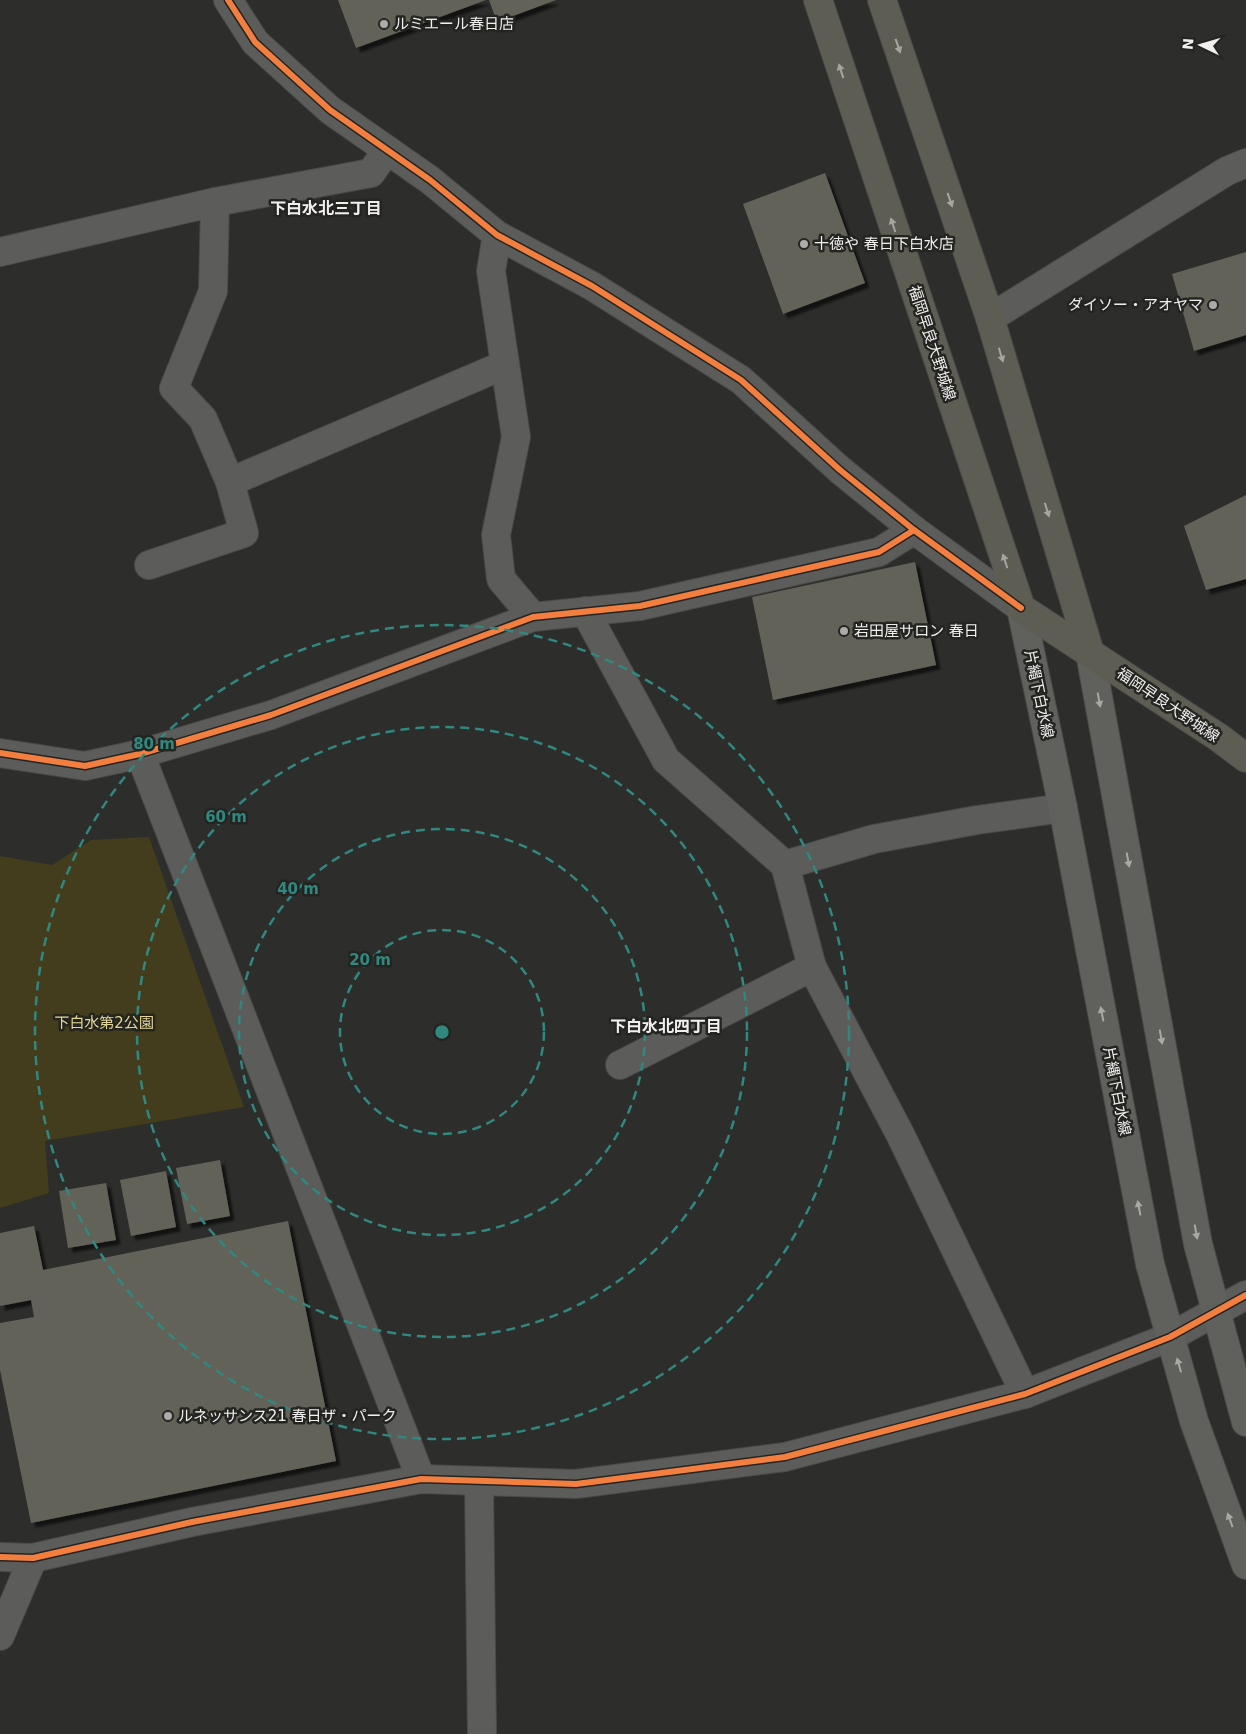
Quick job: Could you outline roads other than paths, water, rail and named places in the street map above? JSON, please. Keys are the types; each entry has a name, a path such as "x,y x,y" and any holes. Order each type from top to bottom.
{"main road":[{"name":"福岡早良大野城線","path":"818,0 1021,608 1218,737 1246,758"},
{"path":"882,0 990,318 1090,652 1198,1244 1246,1422"},
{"name":"片縄下白水線","path":"1021,608 1063,808 1150,1264 1194,1421 1246,1566"}],"street":[{"path":"228,0 255,42 330,110 430,180 497,235 592,286 742,380 840,470 914,530 1021,608"},
{"path":"0,252 215,202 371,173 388,150"},
{"path":"990,318 1227,170 1246,163"},
{"path":"149,564 244,533 230,482 203,419 174,388 213,291 215,202"},
{"path":"497,235 491,271 516,437 496,535 501,579 533,616"},
{"path":"230,482 504,365"},
{"path":"0,753 85,766 140,754 271,716 533,616 640,606 879,552 914,530"},
{"path":"585,611 666,760 785,865 812,967 900,1136 1025,1394"},
{"path":"140,754 421,1479"},
{"path":"785,865 874,839 977,820 1063,808"},
{"path":"620,1064 812,967"},
{"path":"0,1557 33,1558 192,1522 421,1479 576,1484 785,1457 1025,1394 1170,1337 1246,1295"},
{"path":"479,1481 482,1734"},
{"path":"0,1636 33,1558"}],"place":[{"name":"ルミエール春日店","path":"384,24"},
{"name":"十徳や 春日下白水店","path":"804,244"},
{"name":"ダイソー・アオヤマ","path":"1213,305"},
{"name":"岩田屋サロン 春日","path":"844,631"},
{"name":"ルネッサンス21 春日ザ・パーク","path":"168,1416"}],"district":[{"name":"下白水北三丁目","path":"326,208"},
{"name":"下白水北四丁目","path":"666,1026"}],"park label":[{"name":"下白水第2公園","path":"104,1023"}]}
